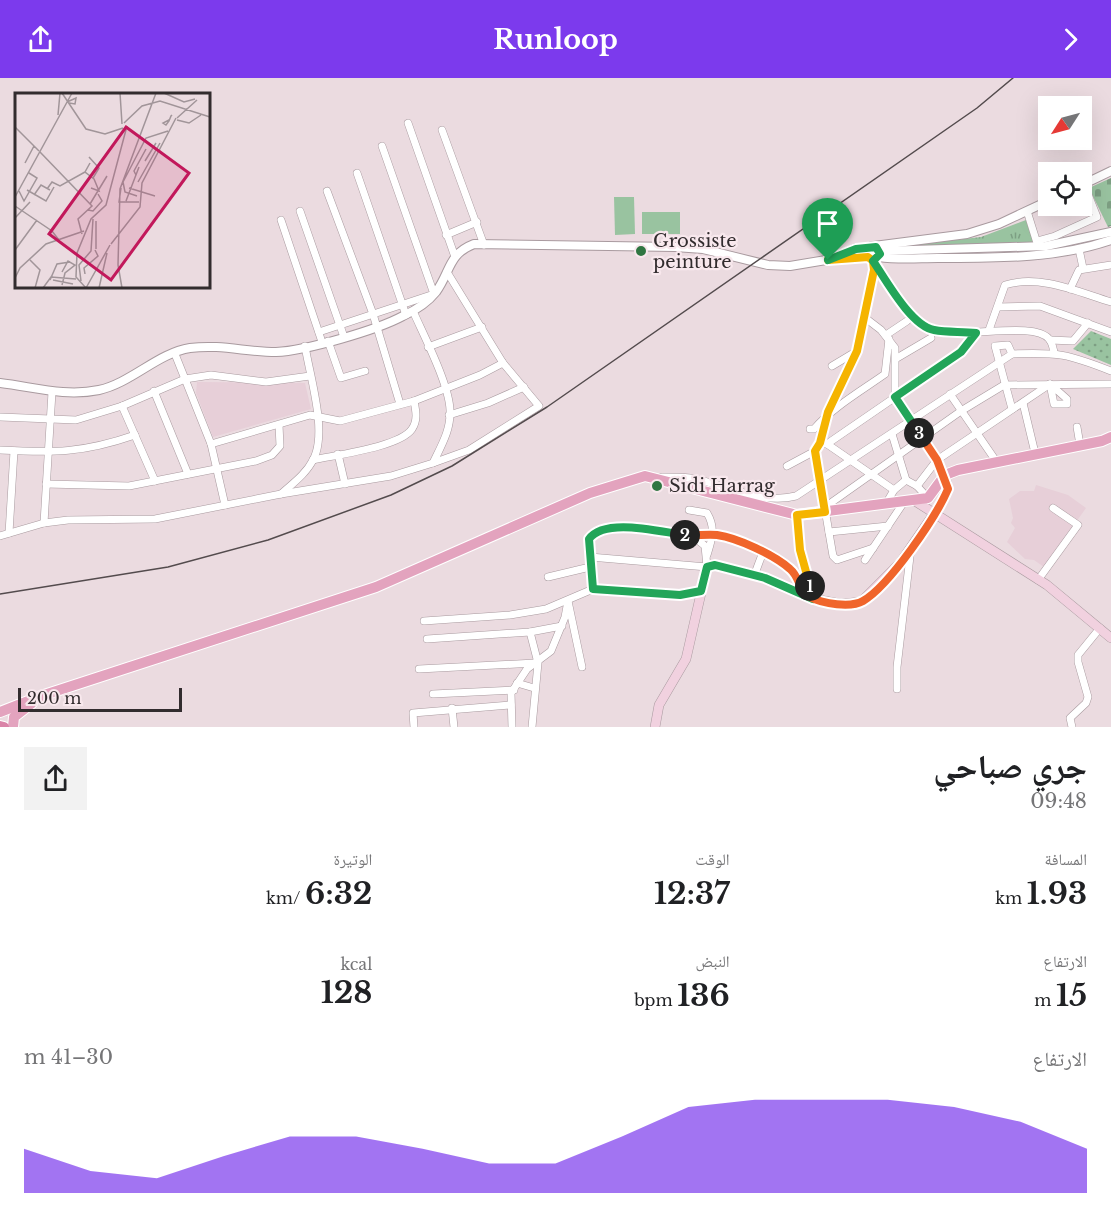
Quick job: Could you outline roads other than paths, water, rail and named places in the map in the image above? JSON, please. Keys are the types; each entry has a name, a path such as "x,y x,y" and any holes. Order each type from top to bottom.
{"main road":[{"path":"0,712 40,696 376,587 590,493 645,476 797,515 825,509 887,502 909,502 928,498 945,476 996,461 1108,441"},
{"path":"655,727 659,705 686,658 706,563 754,576 813,599 841,604 861,602 875,591 911,548 948,489 945,476"},
{"path":"909,502 933,514 1038,580 1111,638"},
{"path":"13,727 14,717 40,696"}],"street":[{"path":"408,123 455,256"},
{"path":"442,130 484,245"},
{"path":"382,146 434,294"},
{"path":"1092,180 1111,171"},
{"path":"357,174 402,303 428,347 445,390 449,415 447,435 433,463"},
{"path":"327,191 372,314 400,404"},
{"path":"1038,244 1098,217 1092,204"},
{"path":"874,253 967,234 1038,206"},
{"path":"300,211 344,337"},
{"path":"1027,211 1038,244"},
{"path":"281,220 319,332 341,378 365,371"},
{"path":"446,235 477,222"},
{"path":"874,253 1067,244 1111,232"},
{"path":"0,383 35,387 52,392 100,390 188,349 227,346 269,352 344,337 409,313 434,294 455,256 462,249 474,244 685,247 737,255 768,265 790,266 828,260 856,249 874,253 988,258 1037,255 1079,249 1111,240"},
{"path":"1079,249 1083,268"},
{"path":"810,429 814,429 828,412 857,351 874,270 874,253"},
{"path":"874,253 909,312 932,330 1039,333 1050,340 1073,341 1088,323"},
{"path":"1070,289 1077,273 1083,268 1111,265"},
{"path":"0,536 44,523 97,519 136,521 391,476 469,450 538,408 538,404 502,363 447,272"},
{"path":"989,330 1005,285 1015,282 1043,282 1111,302"},
{"path":"319,332 434,294"},
{"path":"998,307 1040,306 1111,332"},
{"path":"864,317 887,337 897,358 895,397 945,476"},
{"path":"828,412 838,408 885,374 887,337 908,321"},
{"path":"428,347 482,327"},
{"path":"787,466 815,451 961,352 976,333"},
{"path":"897,358 931,338"},
{"path":"1050,340 1054,352"},
{"path":"1012,354 1008,345 995,345 1012,409"},
{"path":"281,494 313,460 317,450 317,415 305,346"},
{"path":"832,366 857,351"},
{"path":"645,476 688,478 775,500 796,496 1012,354 1054,352 1069,355 1111,371"},
{"path":"175,354 211,444 219,470 225,505"},
{"path":"211,444 317,415 340,421 414,401 445,390 502,363"},
{"path":"0,417 76,420 122,406 185,379 211,375 266,382 310,376"},
{"path":"825,509 961,411 1004,384 1111,384"},
{"path":"917,486 937,460 1050,384"},
{"path":"449,415 488,403 524,387"},
{"path":"154,391 188,474"},
{"path":"44,523 52,392"},
{"path":"950,394 975,434 996,461"},
{"path":"313,460 394,440 410,432 416,421 414,401"},
{"path":"1023,403 1035,453"},
{"path":"122,406 155,481"},
{"path":"824,443 828,412"},
{"path":"46,484 129,486 219,470 272,455 280,446 279,425"},
{"path":"1077,427 1080,445"},
{"path":"892,434 906,480 917,486 928,498"},
{"path":"0,450 49,453 98,448 135,435"},
{"path":"824,443 873,473 894,490"},
{"path":"9,533 14,451"},
{"path":"815,451 833,556 837,560 873,548"},
{"path":"338,454 345,484"},
{"path":"887,502 894,490 906,480"},
{"path":"865,560 888,526 909,502"},
{"path":"1038,580 1078,525 1053,508"},
{"path":"689,510 708,513 712,521 714,534 706,563"},
{"path":"797,515 800,550 813,599"},
{"path":"593,589 589,539 593,533 619,526 693,536 714,534 730,537 763,552 794,572 803,594"},
{"path":"829,532 888,526"},
{"path":"693,536 705,546 706,563"},
{"path":"897,689 897,667 911,548"},
{"path":"754,576 763,552"},
{"path":"590,557 706,563"},
{"path":"548,577 590,567"},
{"path":"424,621 510,615 567,601 593,589 680,595 701,591"},
{"path":"512,727 515,686 527,669 552,651 562,626 567,601"},
{"path":"567,601 582,667"},
{"path":"427,639 530,632 562,626"},
{"path":"1072,727 1071,718 1086,703 1088,697 1077,662 1078,655 1100,628"},
{"path":"530,632 538,663 532,727"},
{"path":"419,669 538,663"},
{"path":"434,694 515,686 534,688"},
{"path":"414,727 413,712 512,705"},
{"path":"452,708 454,727"}],"railway":[{"path":"0,594 168,567 268,540 391,495 452,466 547,407 977,108 1013,78"}],"place":[{"name":"Grossiste peinture","path":"641,251"},
{"name":"Sidi Harrag","path":"657,486"}]}
